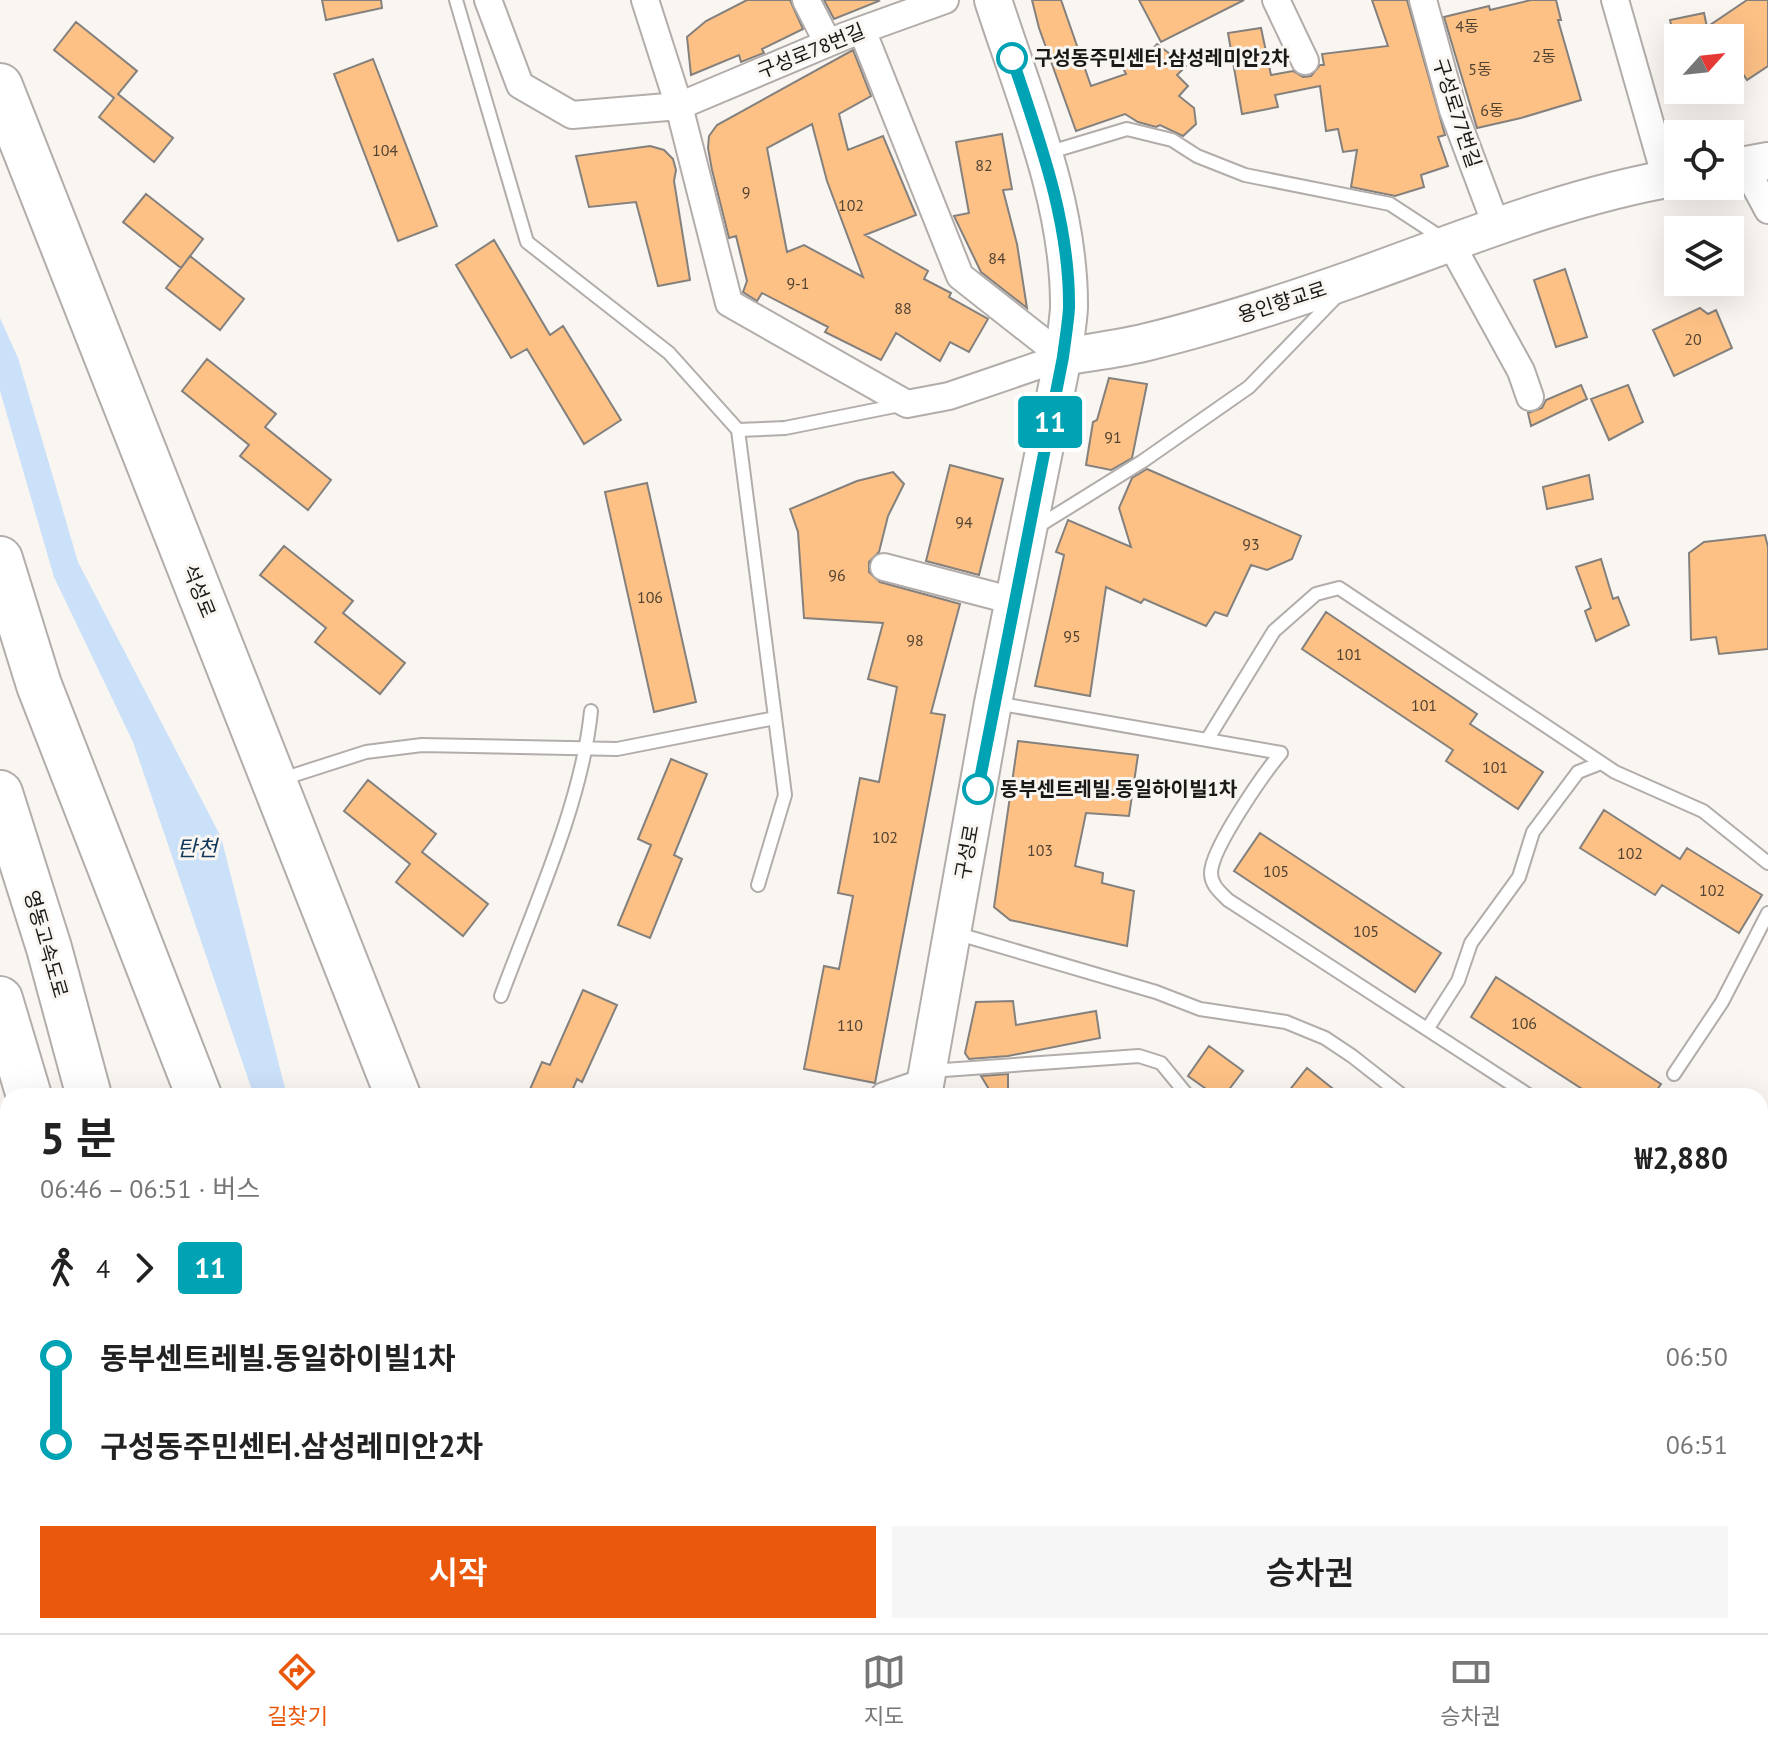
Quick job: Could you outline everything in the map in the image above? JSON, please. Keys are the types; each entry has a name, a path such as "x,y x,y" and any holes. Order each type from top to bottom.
{"highway":[{"name":"석성로","path":"0,86 395,1088"},
{"path":"0,559 39,685 196,1088"},
{"name":"영동고속도로","path":"0,793 49,948 87,1088"},
{"path":"0,999 27,1088"}],"main road":[{"name":"구성로","path":"925,1083 993,703 1063,357 1069,311 1066,257 1043,154 993,0"},
{"name":"용인향교로","path":"1063,357 1158,339 1244,315 1496,225 1588,197 1664,180"}],"street":[{"name":"구성로78번길","path":"488,0 520,85 572,115 679,106 828,43 945,0"},
{"path":"645,0 679,106 729,303 907,404 949,396 1063,357"},
{"path":"806,0 828,43"},
{"path":"1276,0 1305,61"},
{"name":"구성로77번길","path":"1423,0 1453,110 1496,225"},
{"path":"1615,0 1664,153"},
{"path":"862,30 960,276 1063,357"},
{"path":"1747,165 1768,210"},
{"path":"1448,242 1521,371 1530,397"},
{"path":"884,567 1014,601"}],"lane":[{"path":"456,0 527,242 669,353 738,430 785,795 758,885"},
{"path":"1043,154 1127,129 1172,140 1197,156 1245,175 1390,204 1448,242"},
{"path":"1027,533 1143,461 1249,387 1354,278"},
{"path":"738,430 785,428 907,404"},
{"path":"1207,740 1274,631 1316,594 1339,588 1615,772 1703,811 1768,863"},
{"path":"993,703 1281,753 1255,784 1218,853 1211,872 1214,885 1228,900 1518,1088"},
{"path":"501,996 556,847 587,748 591,711"},
{"path":"274,782 366,752 422,745 617,749 775,718"},
{"path":"1428,1028 1458,981 1471,943 1519,877 1533,832 1578,772 1601,763"},
{"path":"1674,1074 1722,1002 1768,913"},
{"path":"952,932 1156,992 1200,1009 1286,1022 1325,1038 1393,1088"},
{"path":"925,1083 1139,1056 1161,1063 1181,1088"}],"water":[{"name":"탄천","path":"0,318 18,358 78,562 221,837 285,1088 251,1088 133,742 54,577 0,391"}],"building":[{"path":"322,0 381,0 382,8 326,20"},
{"path":"747,0 790,0 803,29 762,49 764,53 741,62 739,55 691,75 687,37 706,21"},
{"path":"824,0 878,0 879,1 834,19"},
{"path":"1032,0 1061,0 1091,86 1126,74 1122,66 1148,54 1157,44 1186,66 1177,75 1188,86 1179,96 1194,108 1196,124 1183,136 1160,125 1156,127 1138,122 1125,114 1076,131"},
{"path":"1139,0 1244,0 1161,42"},
{"path":"1372,0 1407,0 1445,135 1438,137 1448,166 1421,175 1424,187 1395,196 1351,187 1357,150 1343,152 1338,129 1326,131 1320,86 1275,95 1278,107 1242,114 1228,33 1261,28 1271,75 1293,71 1303,77 1311,76 1320,65 1324,65 1322,54 1388,46"},
{"path":"1531,0 1556,0 1561,20 1558,20 1581,100 1477,128 1444,17"},
{"path":"1747,0 1768,0 1768,66 1747,80 1744,75 1744,24 1711,24"},
{"path":"1704,13 1706,24 1671,24 1670,20"},
{"path":"76,22 137,71 118,94 173,138 154,162 99,117 114,98 54,50"},
{"path":"853,50 871,96 839,114 848,150 883,136 916,215 865,235 928,271 924,279 951,293 949,297 988,319 969,352 950,342 940,361 896,333 881,360 825,332 828,327 762,293 757,301 743,292 747,281 736,236 729,238 708,148 709,136 717,125","holes":["812,124 827,181 863,277 804,245 787,252 767,148"]},
{"path":"373,59 437,226 398,241 334,74"},
{"path":"1002,134 1012,189 1003,190 1017,244 1027,308 981,272 954,216 969,213 956,142"},
{"path":"650,146 664,150 673,159 690,280 658,286 636,202 589,207 576,156"},
{"path":"146,194 203,239 181,268 123,222"},
{"path":"494,240 550,335 563,326 621,420 584,444 527,349 511,358 456,265"},
{"path":"190,256 244,299 220,330 166,288"},
{"path":"1565,269 1587,337 1556,347 1534,280"},
{"path":"1700,308 1708,314 1716,310 1732,348 1674,376 1653,330"},
{"path":"207,359 276,414 265,427 331,480 308,510 240,456 249,445 182,391"},
{"path":"1109,378 1147,384 1132,458 1111,470 1086,465 1093,422 1097,420"},
{"path":"1581,385 1587,399 1531,426 1528,413 1542,408 1546,400"},
{"path":"1628,385 1643,422 1609,440 1591,399"},
{"path":"950,465 1003,479 979,575 926,561"},
{"path":"1147,469 1301,536 1292,559 1267,570 1251,565 1227,616 1215,612 1206,626 1144,599 1141,603 1106,587 1090,696 1035,686 1064,555 1056,552 1068,520 1131,547 1119,508 1132,478"},
{"path":"893,472 904,484 888,516 879,552 869,562 869,572 880,582 960,604 931,713 945,715 875,1083 804,1069 824,966 839,969 853,896 838,893 860,778 879,782 897,687 868,679 883,623 804,618 798,532 790,509 857,481"},
{"path":"1589,475 1593,499 1547,509 1543,487"},
{"path":"647,483 696,702 654,712 605,492"},
{"path":"1765,535 1768,547 1768,649 1719,654 1716,637 1691,640 1689,553 1704,542"},
{"path":"284,546 353,601 343,613 405,663 380,694 315,642 326,628 260,575"},
{"path":"1601,559 1613,599 1618,597 1629,625 1596,641 1585,611 1591,608 1576,567"},
{"path":"1326,612 1477,714 1470,724 1543,772 1518,809 1446,761 1453,750 1302,649"},
{"path":"1018,741 1138,755 1129,816 1086,813 1075,866 1103,873 1102,883 1134,891 1127,946 1010,920 994,907"},
{"path":"671,759 707,774 674,855 682,859 650,938 618,925 651,845 638,839"},
{"path":"368,780 436,834 422,852 488,904 463,936 396,882 410,864 344,811"},
{"path":"1604,810 1680,859 1687,848 1762,895 1739,933 1662,885 1655,895 1580,848"},
{"path":"1260,833 1441,953 1415,992 1234,871"},
{"path":"1496,977 1661,1084 1658,1088 1581,1088 1471,1017"},
{"path":"583,990 617,1005 582,1082 577,1079 573,1088 531,1088 542,1062 550,1065"},
{"path":"1013,1001 1016,1025 1096,1011 1100,1038 1008,1056 969,1059 965,1053 976,1002"},
{"path":"1209,1046 1243,1071 1230,1088 1205,1088 1188,1076"},
{"path":"1307,1068 1332,1088 1291,1088"},
{"path":"1008,1074 1008,1088 988,1088 981,1076"}],"bus line":[{"name":"11","path":"978,789 1063,357 1069,311 1062,229 1043,154 1012,58"}],"place":[{"name":"구성동주민센터.삼성레미안2차","path":"1012,58"},
{"name":"동부센트레빌.동일하이빌1차","path":"978,789"}]}
